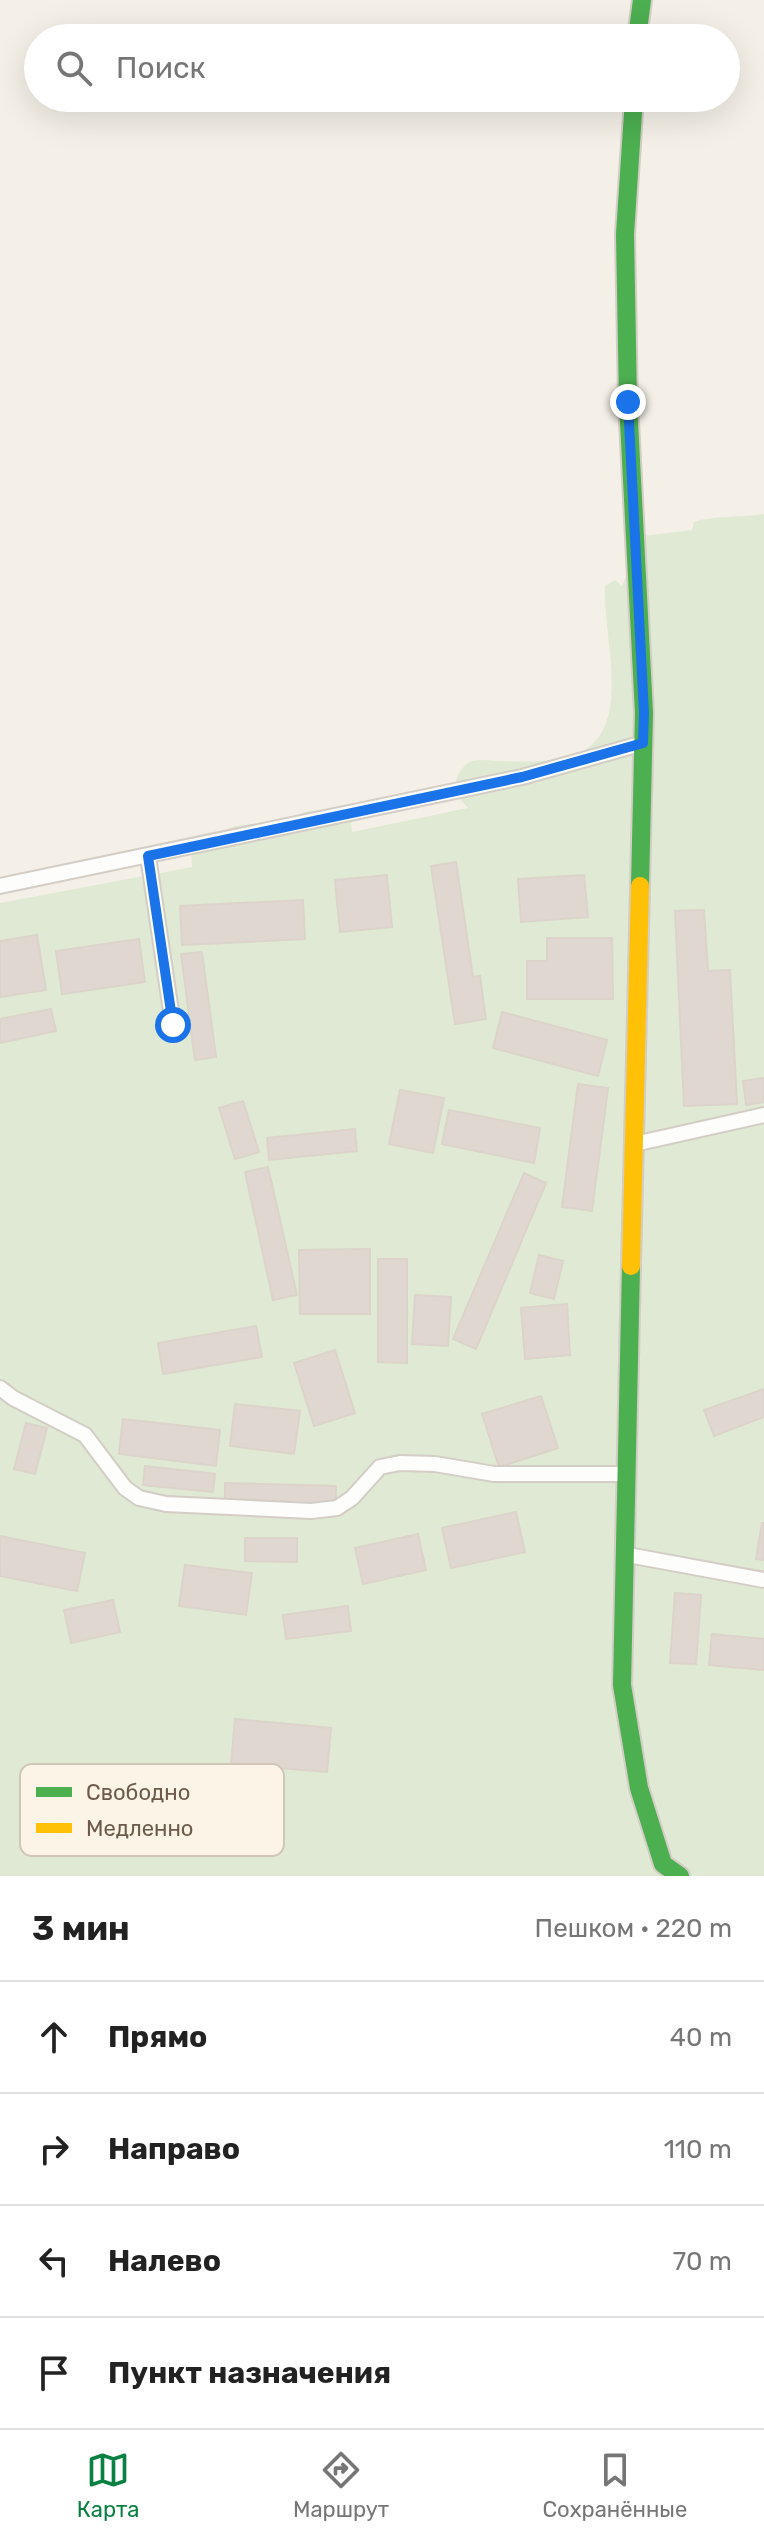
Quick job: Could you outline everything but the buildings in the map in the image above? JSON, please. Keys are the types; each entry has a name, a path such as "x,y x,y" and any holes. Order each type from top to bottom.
{"main road":[{"path":"639,24 642,0"},
{"path":"633,112 625,249 628,402 644,713 622,1685 639,1788 663,1864 680,1876"}],"lane":[{"path":"0,886 522,777 643,743"},
{"path":"148,856 173,1025"},
{"path":"634,1144 764,1115"},
{"path":"0,1388 13,1398 85,1435 125,1488 139,1498 166,1504 311,1511 337,1508 352,1498 380,1467 400,1463 435,1464 494,1474 627,1474"},
{"path":"624,1554 764,1580"}],"green space":[{"path":"764,514 764,1876 0,1876 0,903 192,867 191,854 196,846 235,826 289,820 304,812 334,807 351,820 352,832 468,808 458,796 456,780 470,762 544,761 585,750 599,737 608,719 611,697 605,586 615,580 622,586 642,536 692,530 694,522"}],"traffic: fast":[{"path":"639,24 642,0"},
{"path":"633,112 625,234 628,402 644,713 640,886"},
{"path":"631,1266 622,1685 639,1788 663,1864 680,1876"}],"traffic: slow":[{"path":"631,1266 640,886"}],"route":[{"path":"173,1025 148,856 522,777 643,743 628,402"}]}
